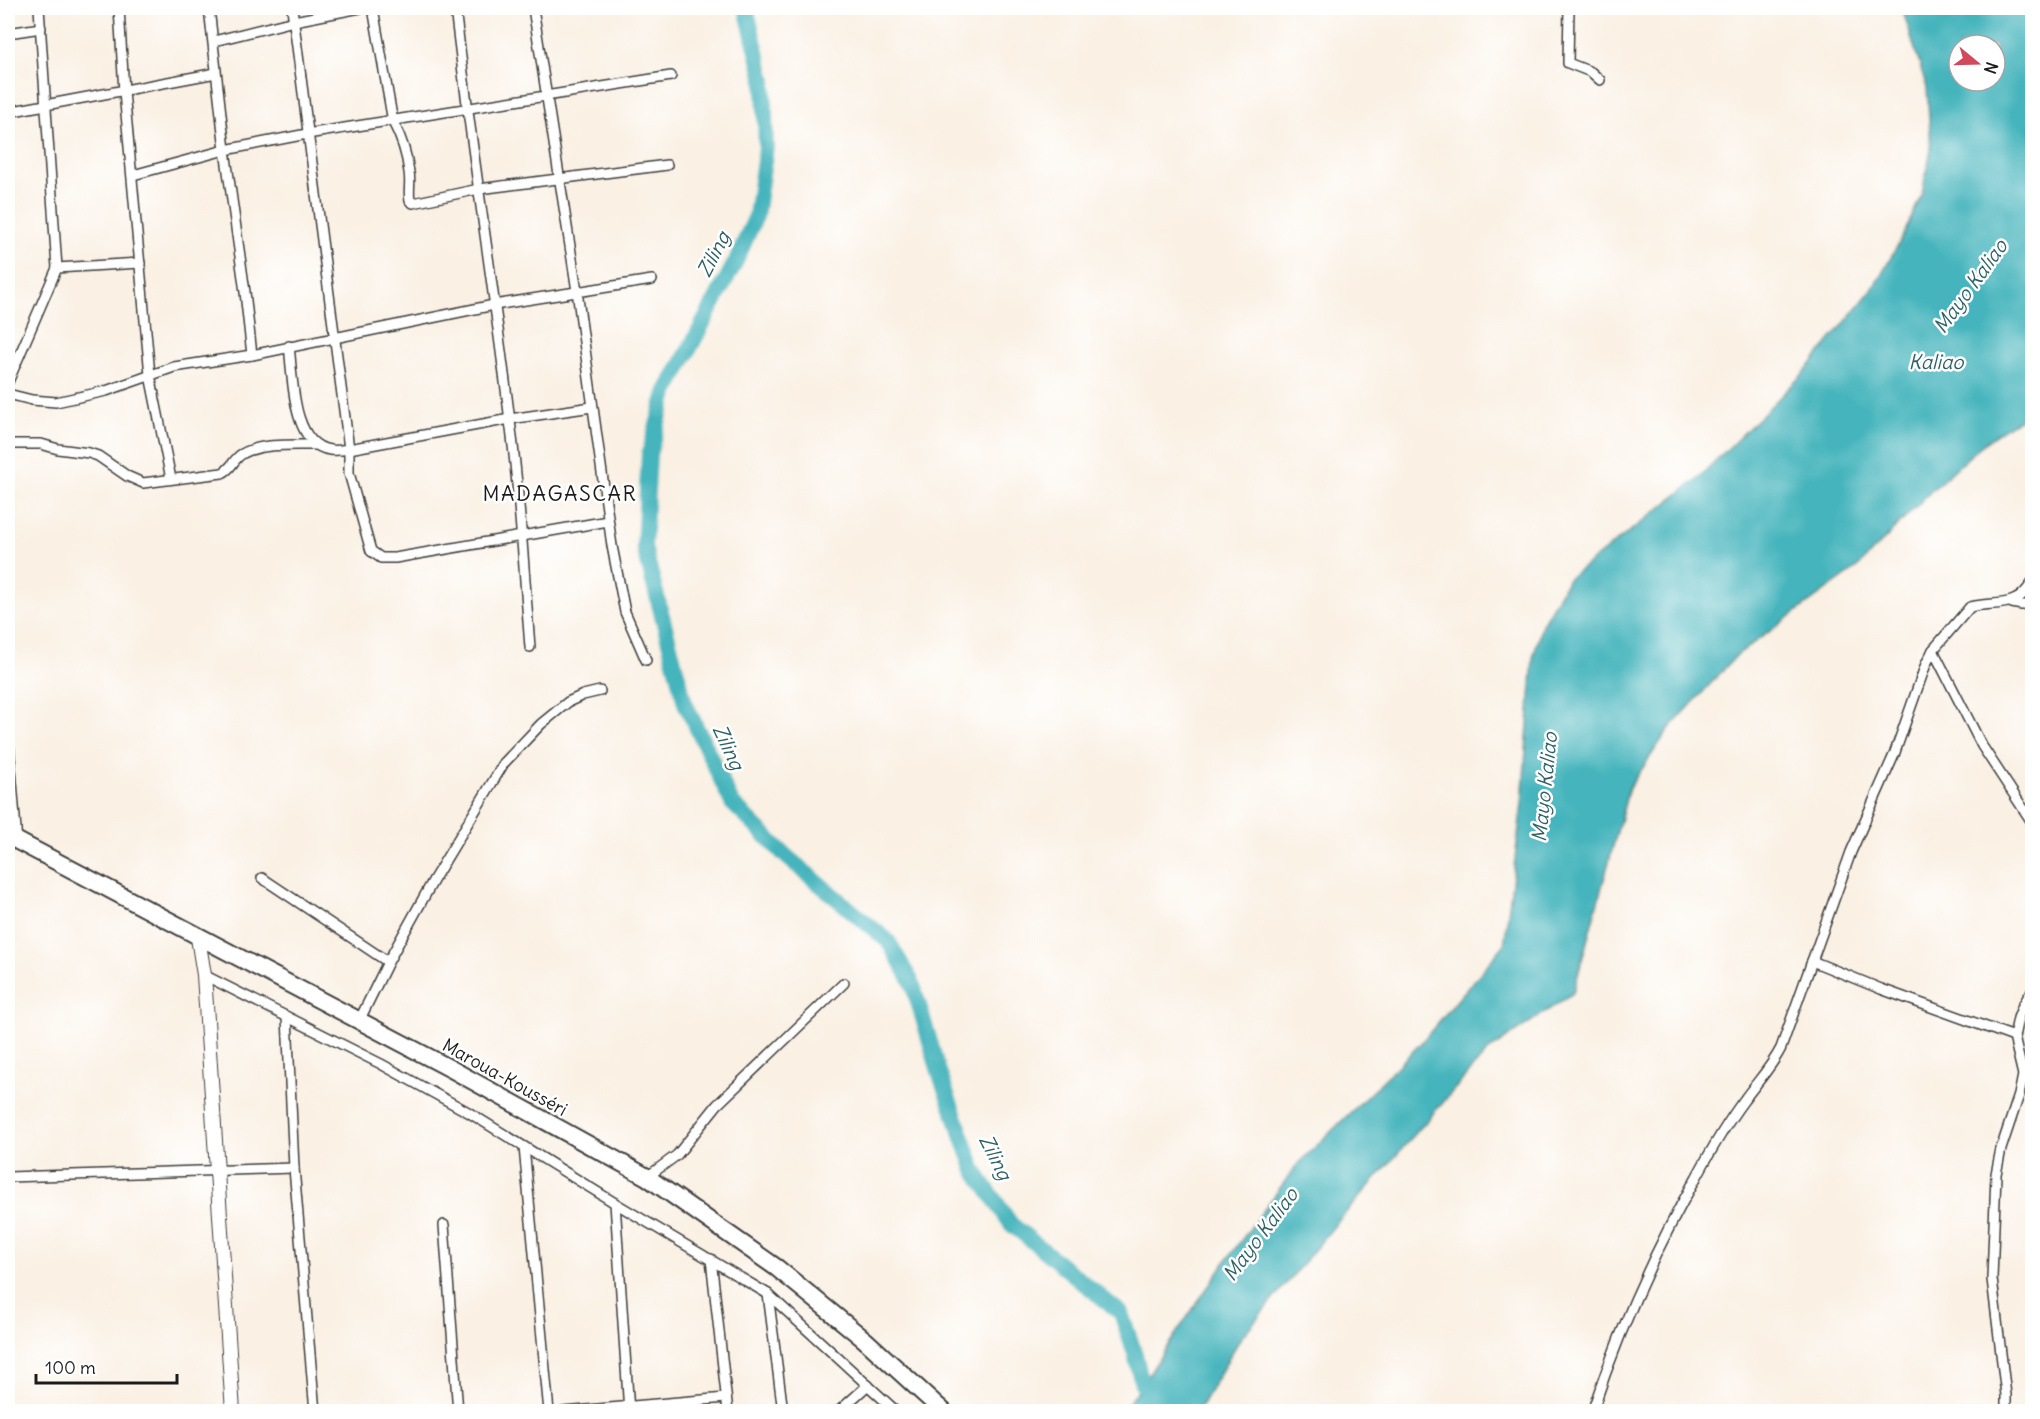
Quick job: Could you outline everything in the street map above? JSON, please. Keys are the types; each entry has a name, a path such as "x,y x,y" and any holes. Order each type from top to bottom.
{"highway":[{"name":"Maroua-Kousséri","path":"13,839 453,1070 647,1177 777,1268 865,1340 944,1412"}],"street":[{"path":"8,382 57,268 39,8"},
{"path":"119,8 124,92 150,375 171,479"},
{"path":"209,8 252,355"},
{"path":"292,8 349,449 349,473 371,551 381,558 394,558 608,521"},
{"path":"214,41 294,21 360,8"},
{"path":"373,8 393,122 401,139 410,174 410,201 419,203 479,189 667,165"},
{"path":"455,8 510,419 530,647"},
{"path":"533,8 577,291 608,521 625,612 646,660"},
{"path":"1569,8 1568,63 1591,72 1600,80"},
{"path":"8,33 41,28"},
{"path":"8,112 216,73"},
{"path":"133,175 225,150 307,134 671,76"},
{"path":"57,268 140,263"},
{"path":"8,394 32,400 56,402 106,392 174,367 252,355 494,305 652,280"},
{"path":"289,346 297,415 316,445"},
{"path":"8,444 41,444 89,453 98,456 127,476 143,483 153,483 222,473 230,470 241,454 258,448 316,445 329,450 349,449 510,419 592,407"},
{"path":"2012,603 2023,595 2032,582"},
{"path":"1592,1412 1606,1371 1641,1286 1696,1177 1743,1101 1775,1061 1781,1048 1851,852 1894,755 1933,650 1970,608 2012,603 2032,605"},
{"path":"1933,650 1982,746 2032,822"},
{"path":"358,1021 434,879 504,764 541,724 568,702 583,695 600,692"},
{"path":"8,733 13,839"},
{"path":"262,879 388,962"},
{"path":"198,938 204,975 233,1412"},
{"path":"1812,960 1881,989 2014,1037"},
{"path":"204,975 381,1064 468,1112 768,1294 897,1412"},
{"path":"647,1177 677,1155 717,1105 844,983"},
{"path":"2006,1412 1992,1279 1996,1174 2001,1149 2019,1095 2022,1075 2014,1037 2023,1005 2032,992"},
{"path":"287,1017 294,1168 315,1412"},
{"path":"524,1147 549,1412"},
{"path":"8,1177 294,1168"},
{"path":"615,1203 629,1409"},
{"path":"444,1225 458,1412"},
{"path":"711,1259 728,1412"},
{"path":"768,1294 783,1412"},
{"path":"838,1412 868,1385"},
{"path":"563,1412 629,1409 726,1398"}],"water":[{"name":"Kaliao","path":"1902,8 2032,8 2032,413 2011,424 1983,444 1932,490 1857,568 1737,655 1669,729 1629,788 1573,993 1488,1051 1335,1225 1240,1339 1198,1411 1123,1411 1223,1265 1297,1165 1419,1045 1504,945 1522,804 1533,658 1542,624 1568,579 1695,481 1803,374 1873,288 1900,242 1922,194 1931,150 1927,88"}],"waterway":[{"name":"Ziling","path":"746,8 764,80 766,147 756,216 736,261 666,393 649,454 644,547 685,703 732,803 787,857 888,941 912,982 940,1075 975,1171 1011,1224 1121,1313 1142,1384"}],"district":[{"name":"MADAGASCAR","path":"560,493"}],"water label":[{"name":"Mayo Kaliao","path":"1970,286"},
{"name":"Mayo Kaliao","path":"1544,787"},
{"name":"Mayo Kaliao","path":"1260,1234"}]}
